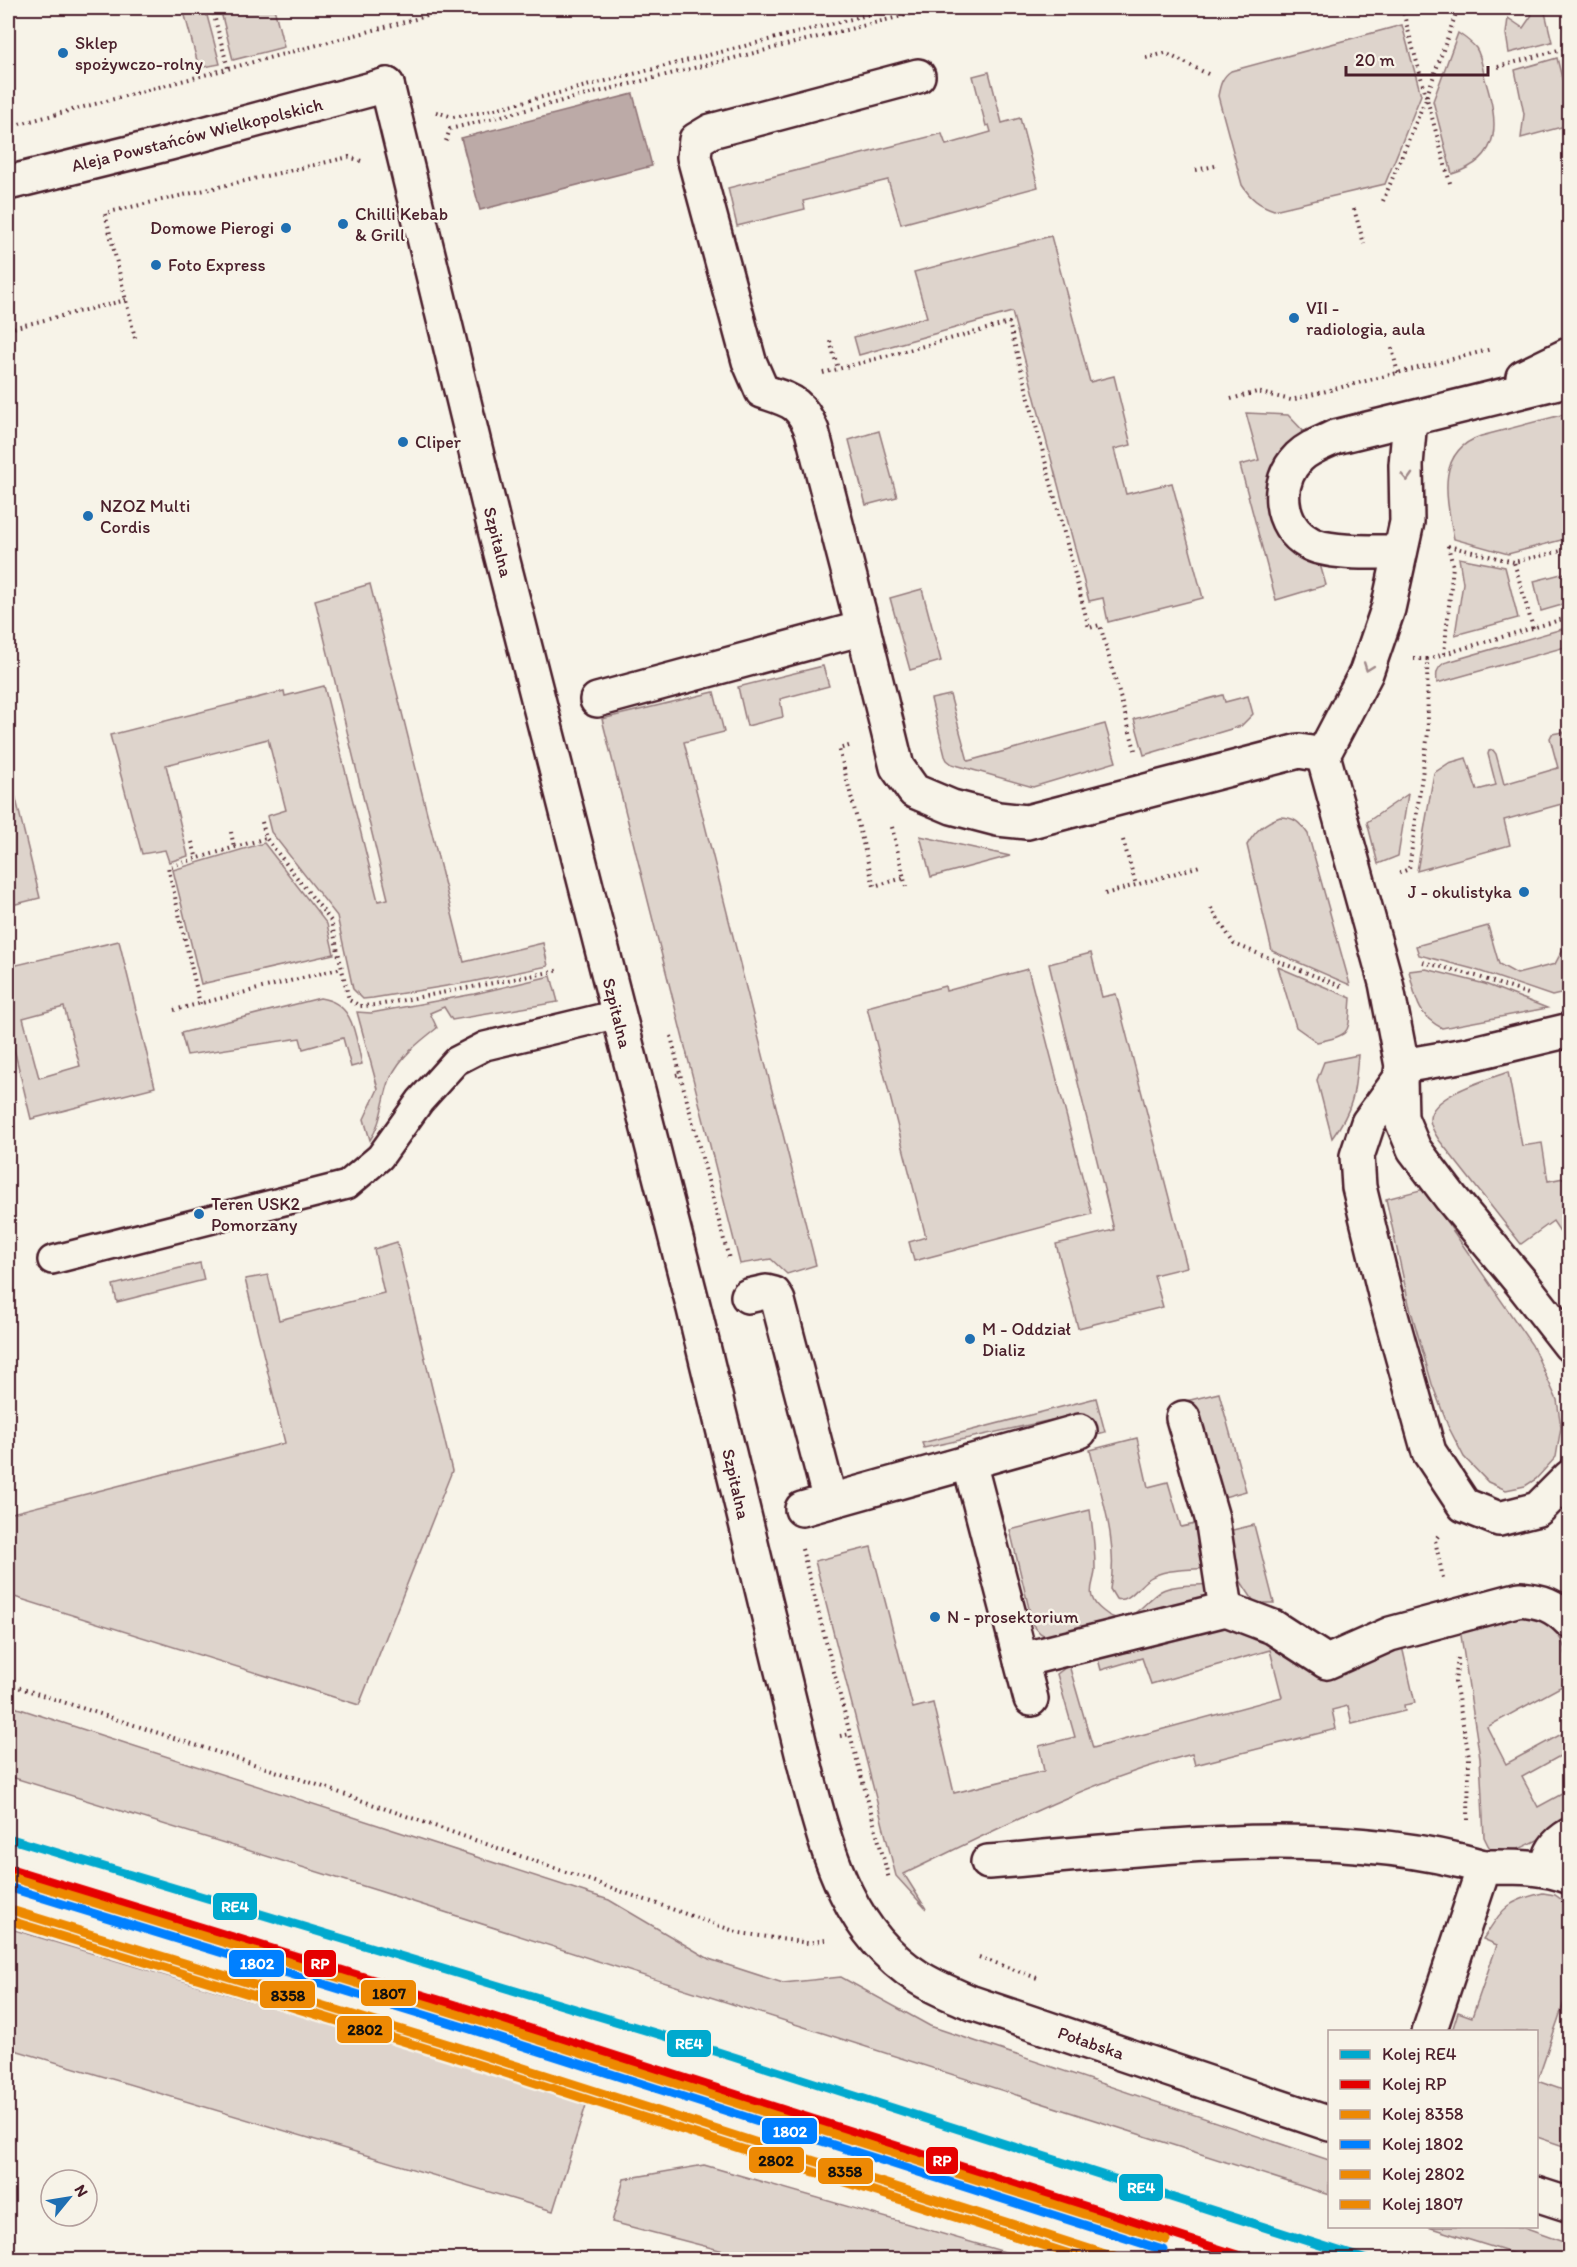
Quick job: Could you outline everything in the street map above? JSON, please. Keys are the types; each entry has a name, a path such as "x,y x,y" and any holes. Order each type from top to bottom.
{"street":[{"path":"918,76 711,130 696,140 694,157 749,362 762,391 788,400 804,411 812,431 897,767 914,791 952,807 998,819 1027,822 1299,751 1323,755"},
{"name":"Aleja Powstańców Wielkopolskich","path":"8,183 170,143 387,85"},
{"name":"Szpitalna","path":"387,85 496,534 694,1309 831,1862 852,1908 870,1932"},
{"path":"1476,402 1569,354"},
{"path":"1400,552 1347,552 1310,544 1292,530 1284,512 1281,492 1298,458 1313,447 1335,437 1569,379"},
{"path":"1410,419 1406,465 1407,522 1388,609 1366,673 1323,755 1386,983 1401,1073 1401,1118 1414,1149 1569,1345"},
{"path":"597,700 863,628"},
{"path":"1569,1031 1466,1055 1424,1060 1401,1073 1368,1123 1357,1156 1359,1187 1429,1452 1464,1505 1499,1519 1538,1509 1569,1477"},
{"path":"748,1296 766,1292 774,1294 778,1301 816,1505 1080,1431"},
{"path":"1183,1418 1212,1518 1226,1609"},
{"path":"969,1462 1031,1699"},
{"path":"1021,1660 1226,1609 1273,1627 1327,1662 1390,1634 1520,1599 1538,1601 1559,1610 1569,1621"},
{"path":"1558,1873 1549,1854 1558,1842 1569,1835"},
{"path":"988,1862 1246,1841 1374,1847 1476,1865 1516,1867 1558,1873"},
{"path":"1429,2030 1476,1865"},
{"name":"Połabska","path":"870,1932 892,1957 918,1977 972,2003 1328,2124"},
{"path":"1538,2195 1569,2205"}],"lane":[{"path":"52,1260 347,1185 380,1156 420,1101 456,1061 485,1046 618,1014"}],"path":[{"path":"212,8 228,68"},
{"path":"8,127 457,8"},
{"path":"466,116 895,8"},
{"path":"447,147 445,138 450,129 934,8"},
{"path":"1402,8 1450,183"},
{"path":"1383,201 1426,98 1458,8"},
{"path":"1498,67 1562,49"},
{"path":"1146,58 1164,53 1212,76"},
{"path":"135,338 105,213 349,157 361,161 364,172"},
{"path":"1196,170 1219,165"},
{"path":"1354,209 1364,244"},
{"path":"8,329 126,300"},
{"path":"877,358 1008,323 1089,628 1100,625 1145,791"},
{"path":"830,341 838,369"},
{"path":"1231,399 1257,392 1291,400 1503,345"},
{"path":"823,373 826,385"},
{"path":"1444,654 1453,566 1446,535"},
{"path":"1448,546 1514,562 1569,549"},
{"path":"1514,562 1533,627"},
{"path":"1427,659 1569,617"},
{"path":"890,735 839,749 874,886 904,878"},
{"path":"262,822 266,838 331,921 349,1000 360,1006 378,1005 561,970 577,1024"},
{"path":"231,832 234,848"},
{"path":"200,1004 168,867 266,838"},
{"path":"192,842 197,859"},
{"path":"896,848 906,887"},
{"path":"1105,894 1200,866"},
{"path":"1414,960 1476,976 1548,1001 1561,998 1569,1031"},
{"path":"174,1010 342,968"},
{"path":"668,1027 681,1074"},
{"path":"1444,1581 1435,1540 1464,1505"},
{"path":"1459,1655 1455,1682 1469,1756 1476,1865"},
{"path":"8,1684 309,1782 740,1933 808,1943 870,1932"},
{"path":"801,1746 850,1734 889,1880 894,1889"},
{"path":"975,1956 1042,1979"}],"shaded area":[{"path":"183,8 205,8 220,64 199,68"},
{"path":"220,8 274,8 284,47 233,60"},
{"path":"1529,8 1544,8 1552,42 1509,53 1506,34 1508,18 1523,28 1532,15 1526,11"},
{"path":"1402,25 1421,95 1385,184 1274,210 1256,201 1242,185 1218,96 1225,76 1231,71"},
{"path":"1458,33 1476,48 1479,55 1493,109 1494,123 1489,148 1481,158 1469,167 1452,174 1433,101"},
{"path":"1557,58 1569,106 1569,125 1521,138 1524,114 1515,70"},
{"path":"989,72 1002,123 1020,118 1038,187 901,224 888,180 803,201 805,209 737,226 728,188 940,134 946,145 991,132 989,125 986,126 973,76"},
{"path":"633,94 652,166 480,210 461,138"},
{"path":"1051,236 1090,382 1114,376 1131,445 1114,449 1126,494 1172,483 1203,598 1108,622 1103,598 1089,601 1012,312 859,355 854,337 927,317 914,272"},
{"path":"1246,413 1288,415 1308,436 1275,466 1319,561 1326,585 1276,600 1240,465 1259,460"},
{"path":"1569,413 1569,538 1508,554 1454,539 1447,479 1456,454 1466,443 1481,436"},
{"path":"879,431 897,497 866,505 849,440"},
{"path":"1459,558 1505,567 1518,618 1455,635 1463,583"},
{"path":"1569,572 1569,603 1541,611 1534,581"},
{"path":"370,584 464,962 543,943 548,966 471,982 363,999 353,989 337,916 271,832 267,816 286,810 268,739 166,765 188,856 169,862 165,850 142,854 110,735 284,691 285,696 324,686 378,901 388,899 315,600"},
{"path":"922,589 941,661 910,670 890,598"},
{"path":"1569,627 1569,646 1437,683 1437,672 1444,663"},
{"path":"823,666 829,686 780,699 783,717 747,726 738,687"},
{"path":"714,692 724,732 684,742 816,1265 787,1274 771,1259 740,1264 602,719"},
{"path":"950,695 968,761 1105,724 1116,762 1033,787 952,764 945,756 931,699"},
{"path":"1223,695 1225,702 1248,696 1253,714 1241,726 1144,755 1134,719"},
{"path":"1563,732 1570,755 1569,802 1504,820 1510,845 1417,871 1434,773 1449,763 1466,758 1477,790 1496,785 1488,754 1493,750 1504,784 1558,768 1550,738 1552,734"},
{"path":"8,766 40,898 8,906"},
{"path":"1408,794 1398,856 1378,864 1367,822"},
{"path":"1280,817 1297,821 1308,834 1350,985 1272,951 1247,845 1261,828"},
{"path":"920,836 1010,856 931,877"},
{"path":"264,843 327,924 334,954 201,984 173,870"},
{"path":"1488,926 1499,964 1517,974 1555,964 1563,949 1569,948 1569,992 1552,996 1473,969 1419,955 1416,946"},
{"path":"119,941 155,1087 31,1119 8,1024 8,967","holes":["64,1007 80,1066 39,1078 23,1018"]},
{"path":"1091,953 1102,997 1116,994 1187,1267 1154,1275 1163,1307 1078,1328 1056,1244 1114,1230 1049,964"},
{"path":"1278,967 1351,998 1346,1031 1337,1037 1317,1042 1296,1027"},
{"path":"1028,969 1092,1214 914,1261 909,1242 926,1237 867,1007 945,986 946,991"},
{"path":"1426,969 1485,984 1547,1008 1442,1028 1433,1023 1422,1011 1413,989 1409,971"},
{"path":"551,976 558,1002 452,1020 444,1007 430,1013 437,1028 411,1050 395,1069 388,1085 378,1125 370,1140 364,1119 378,1089 357,1012 371,1013 474,994"},
{"path":"320,998 332,1001 347,1014 355,1032 362,1064 351,1067 343,1038 303,1049 300,1038 187,1055 181,1033"},
{"path":"1358,1055 1352,1099 1345,1118 1332,1138 1317,1080 1324,1062"},
{"path":"1508,1072 1522,1146 1542,1143 1548,1181 1569,1177 1569,1245 1553,1221 1521,1244 1439,1140 1432,1127 1430,1119 1433,1110 1450,1095"},
{"path":"1424,1189 1532,1345 1557,1400 1561,1427 1556,1457 1536,1479 1525,1486 1506,1490 1488,1482 1464,1457 1448,1426 1432,1384 1409,1304 1386,1199"},
{"path":"397,1242 452,1471 359,1705 8,1595 8,1514 285,1443 245,1279 268,1275 279,1320 384,1293 374,1249"},
{"path":"200,1263 204,1280 117,1302 113,1285"},
{"path":"1219,1393 1246,1491 1213,1500 1186,1401"},
{"path":"1096,1398 1105,1432 1086,1437 1079,1414 924,1448 922,1443"},
{"path":"1137,1438 1148,1487 1168,1482 1181,1527 1200,1523 1208,1568 1161,1573 1147,1580 1129,1597 1121,1600 1116,1599 1110,1589 1111,1537 1090,1450"},
{"path":"1090,1510 1095,1562 1091,1594 1095,1603 1103,1611 1120,1619 1128,1617 1161,1591 1179,1586 1211,1584 1214,1600 1049,1638 1040,1633 1033,1625 1010,1530"},
{"path":"1254,1525 1274,1603 1255,1603 1230,1565 1224,1532"},
{"path":"871,1547 913,1708 933,1703 954,1793 1044,1771 1039,1746 1075,1737 1057,1674 1069,1665 1093,1748 1282,1697 1270,1650 1151,1684 1142,1658 1101,1670 1097,1655 1225,1621 1314,1666 1401,1642 1415,1703 1404,1705 1405,1711 1352,1724 1348,1706 1332,1710 1336,1729 1195,1765 1192,1754 1118,1777 1045,1807 904,1874 926,1909 896,1876 815,1561"},
{"path":"1531,1616 1544,1622 1561,1639 1568,1661 1569,1699 1562,1686 1487,1727 1506,1764 1569,1730 1569,1751 1522,1777 1538,1807 1569,1790 1569,1821 1522,1848 1503,1853 1492,1850 1484,1837 1480,1758 1460,1629 1474,1624"},
{"path":"8,1705 609,1900 709,1959 783,1983 841,1977 930,2026 1328,2160 1328,2195 379,1891 8,1776"},
{"path":"1543,1893 1555,1895 1562,1900 1569,1934 1569,1988 1538,2078 1538,2030 1452,2030 1458,2012 1472,2017 1497,1945 1483,1939 1506,1908 1530,1896"},
{"path":"8,1928 587,2102 553,2211 8,2048"},
{"path":"1538,2081 1569,2092 1569,2148 1538,2137"},
{"path":"704,2165 1029,2259 754,2259 612,2222 624,2179"},
{"path":"1431,2228 1524,2228 1569,2244 1569,2259 1531,2259"}],"rail line":[{"name":"RE4","path":"8,1838 718,2052 1367,2260"},
{"name":"RP","path":"8,1868 478,2012 1253,2260"},
{"name":"1807","path":"14,1878 470,2018 1166,2240"},
{"name":"1802","path":"11,1888 467,2028 1163,2250"},
{"name":"8358","path":"8,1909 461,2048 1124,2260"},
{"name":"2802","path":"8,1920 458,2058 1089,2260"}],"place":[{"name":"Sklep spożywczo-rolny","path":"63,53"},
{"name":"Chilli Kebab & Grill","path":"343,224"},
{"name":"Domowe Pierogi","path":"286,228"},
{"name":"Foto Express","path":"156,265"},
{"name":"VII - radiologia, aula","path":"1294,318"},
{"name":"Cliper","path":"403,442"},
{"name":"NZOZ Multi Cordis","path":"88,516"},
{"name":"J - okulistyka","path":"1524,892"},
{"name":"Teren USK2 Pomorzany","path":"199,1214"},
{"name":"M - Oddział Dializ","path":"970,1339"},
{"name":"N - prosektorium","path":"935,1617"}]}
